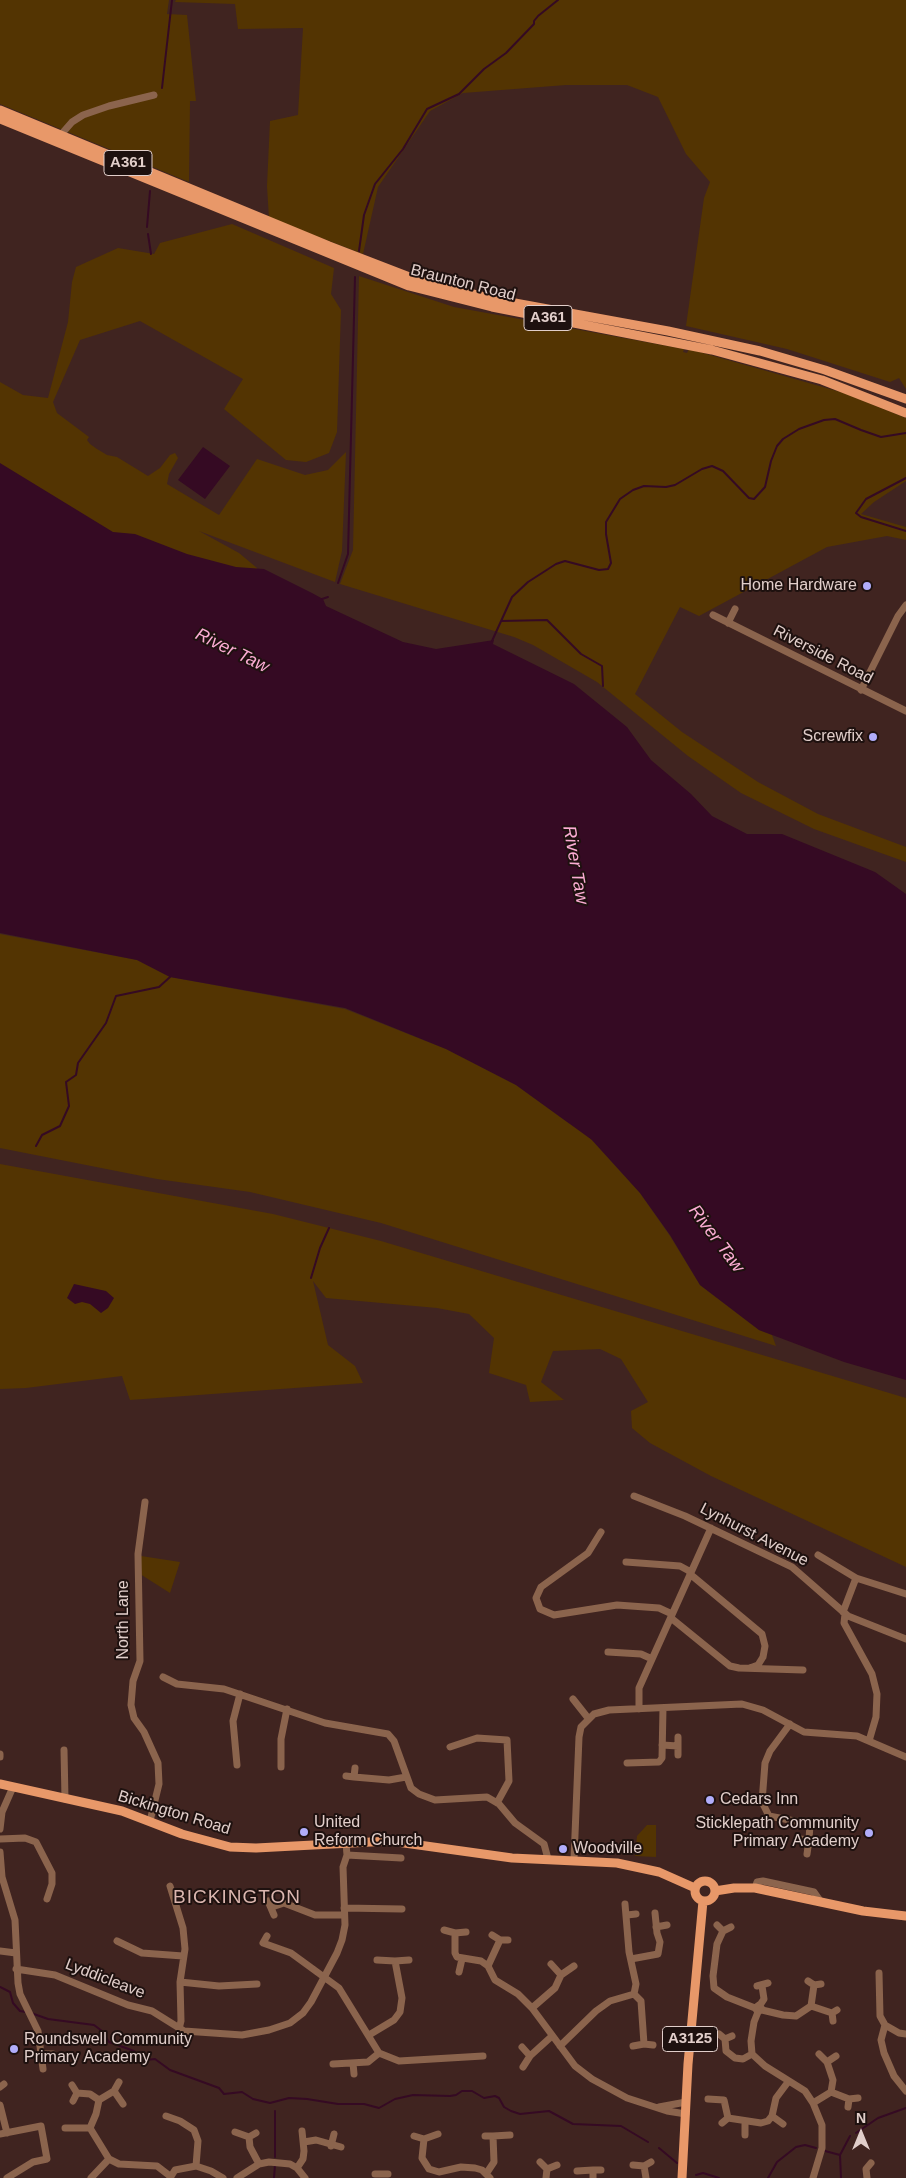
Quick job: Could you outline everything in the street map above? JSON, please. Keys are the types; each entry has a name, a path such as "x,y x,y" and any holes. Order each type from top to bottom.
{"main road":[{"name":"Braunton Road","path":"0,110 58,138 409,286 492,307 666,340 730,355 822,380 906,413"},
{"name":"Braunton Road","path":"0,119 58,138 412,278 493,299 686,335 760,351 825,370 906,399"},
{"name":"Bickington Road","path":"0,1784 122,1811 150,1820 182,1834 230,1847 256,1848 390,1841 512,1858 574,1859 617,1863 660,1872 695,1888"},
{"path":"705,1881 712,1884 715,1891 711,1899 703,1901 696,1897 695,1888 700,1882 705,1881"},
{"path":"715,1891 734,1888 755,1888 863,1911 906,1916"},
{"name":"A3125","path":"682,2178 686,2102 703,1901"}],"street":[{"path":"58,138 72,122 83,115 109,106 154,95"},
{"path":"861,690 894,623 906,605"},
{"path":"728,623 734,609"},
{"name":"Riverside Road","path":"713,615 906,711"},
{"name":"Lynhurst Avenue","path":"634,1496 685,1516 792,1567 813,1583 844,1613 856,1620 906,1640"},
{"name":"North Lane","path":"145,1502 138,1554 140,1661 133,1681 131,1705 134,1718 144,1732 158,1763 160,1784 150,1820"},
{"path":"639,1709 639,1688 711,1528"},
{"path":"601,1532 588,1553 541,1587 537,1592 536,1602 544,1613 554,1615 617,1605 659,1608 730,1666 747,1669 803,1670"},
{"path":"818,1556 856,1578 906,1594"},
{"path":"626,1562 680,1566 691,1573 762,1634 765,1646 763,1657 758,1665 747,1669"},
{"path":"856,1578 844,1613 844,1623 872,1674 877,1694 876,1717 869,1741"},
{"path":"849,1633 856,1620"},
{"path":"608,1652 641,1654 652,1659"},
{"path":"163,1677 177,1684 224,1689 325,1723 388,1734 394,1741 411,1788 419,1794 435,1800 487,1797 497,1803 515,1823 544,1844 548,1859"},
{"path":"238,1765 233,1721 240,1694"},
{"path":"572,1699 588,1718"},
{"path":"574,1859 579,1736 581,1727 588,1718 609,1710 720,1705 753,1706 813,1734 844,1734 869,1741 906,1757"},
{"path":"627,1763 659,1762 662,1758 663,1708"},
{"path":"282,1767 281,1739 287,1709"},
{"path":"790,1724 770,1751 765,1763 762,1802 768,1816 808,1823 810,1828 807,1854"},
{"path":"678,1737 678,1755"},
{"path":"450,1747 477,1738 508,1740 509,1781 497,1803"},
{"path":"662,1745 678,1746"},
{"path":"64,1750 65,1799"},
{"path":"355,1768 350,1776 389,1780 406,1777"},
{"path":"0,1829 2,1812 13,1787"},
{"path":"0,1838 25,1838 36,1842 52,1873 52,1884 46,1899"},
{"path":"800,1839 809,1840"},
{"name":"Lyddicleave","path":"16,1970 55,1975 128,2005 152,2011 179,2029 212,2034 242,2035 269,2030 290,2023 303,2013 311,2002 342,1940 344,1912 343,1867 347,1855 346,1843"},
{"path":"0,1852 2,1882 15,1920 16,1970 20,1994 38,2031 44,2069"},
{"path":"347,1855 401,1858"},
{"path":"170,1886 183,1928 183,1956 180,1982 181,2021 179,2029"},
{"path":"271,1908 284,1903 315,1915 402,1909"},
{"path":"626,1904 626,1928 636,1984 634,1994"},
{"path":"631,1959 658,1954 660,1942 655,1913"},
{"path":"627,1915 636,1914"},
{"path":"656,1927 667,1925"},
{"path":"731,1927 720,1928 713,1976 714,1988 727,1997 782,2015 796,2016 811,2006 835,2011 833,2021"},
{"path":"444,1930 455,1934 466,1932"},
{"path":"455,1934 455,1953 462,1959 481,1961 488,1966 495,1980 518,1994 532,2008 575,2066 604,2087 656,2108 686,2114"},
{"path":"488,1966 504,1940 492,1935"},
{"path":"267,1936 261,1946 291,1953 323,1979 339,1988 379,2053 399,2060 483,2056"},
{"path":"117,1941 142,1952 183,1956"},
{"path":"0,1951 16,1952"},
{"path":"459,1972 462,1959"},
{"path":"377,1960 409,1960"},
{"path":"369,2036 394,2020 400,2012 402,1998 395,1961"},
{"path":"551,1964 562,1975"},
{"path":"532,2008 555,1988 562,1975 574,1966"},
{"path":"879,1973 880,2016 885,2026 899,2033 906,2034"},
{"path":"180,1982 219,1986 257,1984"},
{"path":"811,2006 815,1983"},
{"path":"762,1985 764,1999 759,2009 751,2041 752,2054 765,2066 805,2091 813,2102 822,2125 823,2138 813,2178"},
{"path":"634,1994 641,2001 644,2044"},
{"path":"560,2046 596,2011 610,2001 634,1994"},
{"path":"885,2026 882,2040 884,2053 894,2076 905,2088"},
{"path":"523,2067 530,2056 552,2036"},
{"path":"725,2036 726,2052 736,2058 743,2059 752,2054"},
{"path":"633,2046 653,2045"},
{"path":"522,2048 530,2056"},
{"path":"332,2064 368,2062 379,2053"},
{"path":"41,2054 53,2054"},
{"path":"819,2054 826,2062 832,2080 831,2092"},
{"path":"826,2062 836,2056"},
{"path":"353,2063 354,2074"},
{"path":"90,2128 99,2100 114,2091 120,2082"},
{"path":"722,2123 728,2118 761,2123 768,2121 772,2116 776,2098 788,2082"},
{"path":"72,2085 77,2094"},
{"path":"114,2091 123,2104"},
{"path":"813,2102 831,2092"},
{"path":"831,2092 849,2099 858,2098"},
{"path":"77,2094 90,2094 99,2100"},
{"path":"73,2101 77,2094"},
{"path":"708,2099 724,2100 728,2118"},
{"path":"848,2107 849,2099"},
{"path":"656,2108 686,2102"},
{"path":"0,2104 4,2134 41,2126 47,2159 33,2162 7,2178"},
{"path":"180,2121 183,2112"},
{"path":"166,2116 180,2121 194,2130 198,2141 196,2166"},
{"path":"772,2116 783,2124"},
{"path":"744,2135 745,2121"},
{"path":"65,2128 90,2128"},
{"path":"90,2128 109,2159 119,2164 157,2166 170,2177 175,2170 196,2166 211,2171 223,2178"},
{"path":"235,2132 248,2137"},
{"path":"248,2137 256,2132"},
{"path":"297,2168 303,2159 304,2142 302,2132"},
{"path":"331,2146 334,2134"},
{"path":"414,2136 424,2139 438,2134"},
{"path":"424,2139 422,2158 425,2165 434,2175 468,2167 488,2176 494,2162 489,2136 510,2135"},
{"path":"248,2137 250,2147 259,2164"},
{"path":"304,2142 316,2140 331,2146 341,2147"},
{"path":"91,2178 109,2159"},
{"path":"237,2178 259,2164 270,2162 297,2168 305,2178"},
{"path":"540,2162 547,2168"},
{"path":"633,2164 644,2166 652,2162"},
{"path":"867,2178 866,2169 871,2163"},
{"path":"547,2168 557,2165"},
{"path":"644,2166 646,2178"},
{"path":"546,2178 547,2168"},
{"path":"577,2171 593,2174 601,2170"},
{"path":"375,2173 388,2174"}],"shaded area":[{"path":"0,0 169,0 167,14 187,15 196,101 190,101 189,182 0,104"},
{"path":"176,0 906,0 906,389 899,378 890,382 787,349 686,326 704,198 710,182 686,154 658,97 627,85 566,85 463,93 430,111 378,187 363,254 269,218 267,186 270,121 298,115 303,28 238,29 235,4 175,2"},
{"path":"232,224 334,268 331,294 341,310 337,432 329,453 306,462 286,460 224,409 243,379 140,321 80,340 53,402 57,413 89,437 87,440 97,449 107,455 117,457 148,476 160,468 170,455 175,453 178,458 169,474 167,484 219,515 257,459 305,475 328,470 346,452 342,551 335,582 199,531 239,553 257,568 257,571 324,607 408,646 450,652 481,649 471,659 467,677 448,682 420,679 362,659 306,631 213,592 150,574 33,560 0,562 0,382 23,395 48,398 68,322 72,282 76,267 118,248 154,254 160,243"},
{"path":"359,276 454,307 684,349 683,352 687,353 689,349 844,393 906,418 906,481 874,502 861,514 906,527 906,540 887,536 827,547 699,616 680,607 635,694 682,732 758,782 818,814 906,847 906,862 814,829 741,793 688,756 597,682 533,645 514,637 340,584 353,550"},
{"path":"157,662 640,1193 670,1236 700,1285 759,1330 772,1335 776,1346 381,1223 250,1192 157,1179 0,1148 0,934 137,960 170,977 345,1009 446,1049 516,1085 570,1124"},
{"path":"0,1164 273,1214 381,1241 906,1398 906,1567 711,1476 650,1443 632,1428 631,1411 648,1402 621,1359 600,1349 553,1351 541,1382 564,1400 530,1402 526,1385 489,1373 494,1338 469,1314 437,1308 326,1298 313,1281 328,1345 355,1366 363,1383 130,1400 122,1376 26,1388 0,1389"},
{"path":"141,1556 180,1562 170,1593 140,1574"},
{"path":"647,1825 656,1825 656,1857 635,1856 637,1836"}],"water":[{"path":"203,447 230,466 205,499 178,480"},
{"name":"River Taw","path":"0,463 113,532 135,534 187,554 236,567 264,569 323,599 326,606 403,642 436,649 494,640 493,644 574,684 627,727 651,760 691,794 712,816 747,834 782,834 875,872 906,894 906,1380 844,1362 759,1330 700,1285 670,1235 640,1193 592,1140 516,1085 446,1049 345,1008 170,977 137,960 0,933"},
{"path":"74,1284 106,1291 114,1298 108,1308 101,1313 90,1304 82,1302 75,1304 67,1298"}],"waterway":[{"path":"162,88 172,0"},
{"path":"359,251 364,215 375,184 403,149 427,109 459,94 484,69 506,53 534,24 538,16 558,0"},
{"path":"147,227 150,191"},
{"path":"148,234 151,254"},
{"path":"338,583 348,554 355,277"},
{"path":"492,641 512,597 528,582 556,564 565,561 599,570 608,569 611,563 606,522 620,499 633,490 644,486 666,487 675,485 702,469 712,466 723,471 749,498 754,499 765,487 771,461 777,446 783,439 799,429 824,420 835,419 881,437 906,433"},
{"path":"906,478 866,499 856,513 861,517 906,531"},
{"path":"322,599 328,597"},
{"path":"501,621 547,620 581,654 602,666 603,686"},
{"path":"36,1146 42,1135 60,1126 69,1106 66,1082 76,1075 78,1063 106,1023 116,996 159,987 170,977"},
{"path":"311,1278 320,1248 329,1228"},
{"path":"0,1987 10,1992 13,2003 20,2011 26,2012"},
{"path":"31,2013 48,2019 94,2025 102,2031 109,2042 134,2051 146,2060 155,2059 170,2070 219,2088 224,2094 242,2092 253,2099 270,2103 289,2098 338,2104 364,2104 379,2108 395,2099 413,2095 450,2096 462,2091 472,2091 484,2098 495,2096 499,2098 504,2107 520,2114 549,2111 573,2124 621,2126 648,2142"},
{"path":"856,2133 878,2118 906,2108"},
{"path":"275,2111 275,2157"},
{"path":"825,2151 840,2155 850,2136"},
{"path":"768,2178 777,2162 796,2147 805,2145 816,2148"},
{"path":"659,2148 677,2163"},
{"path":"840,2155 841,2178"},
{"path":"274,2178 275,2165"},
{"path":"696,2175 703,2173 719,2178"}],"place":[{"name":"Home Hardware","path":"867,586"},
{"name":"Screwfix","path":"873,737"},
{"name":"Cedars Inn","path":"710,1800"},
{"name":"United Reform Church","path":"304,1832"},
{"name":"Sticklepath Community Primary Academy","path":"869,1833"},
{"name":"Woodville","path":"563,1849"},
{"name":"Roundswell Community Primary Academy","path":"14,2049"}],"district":[{"name":"BICKINGTON","path":"237,1898"}]}
